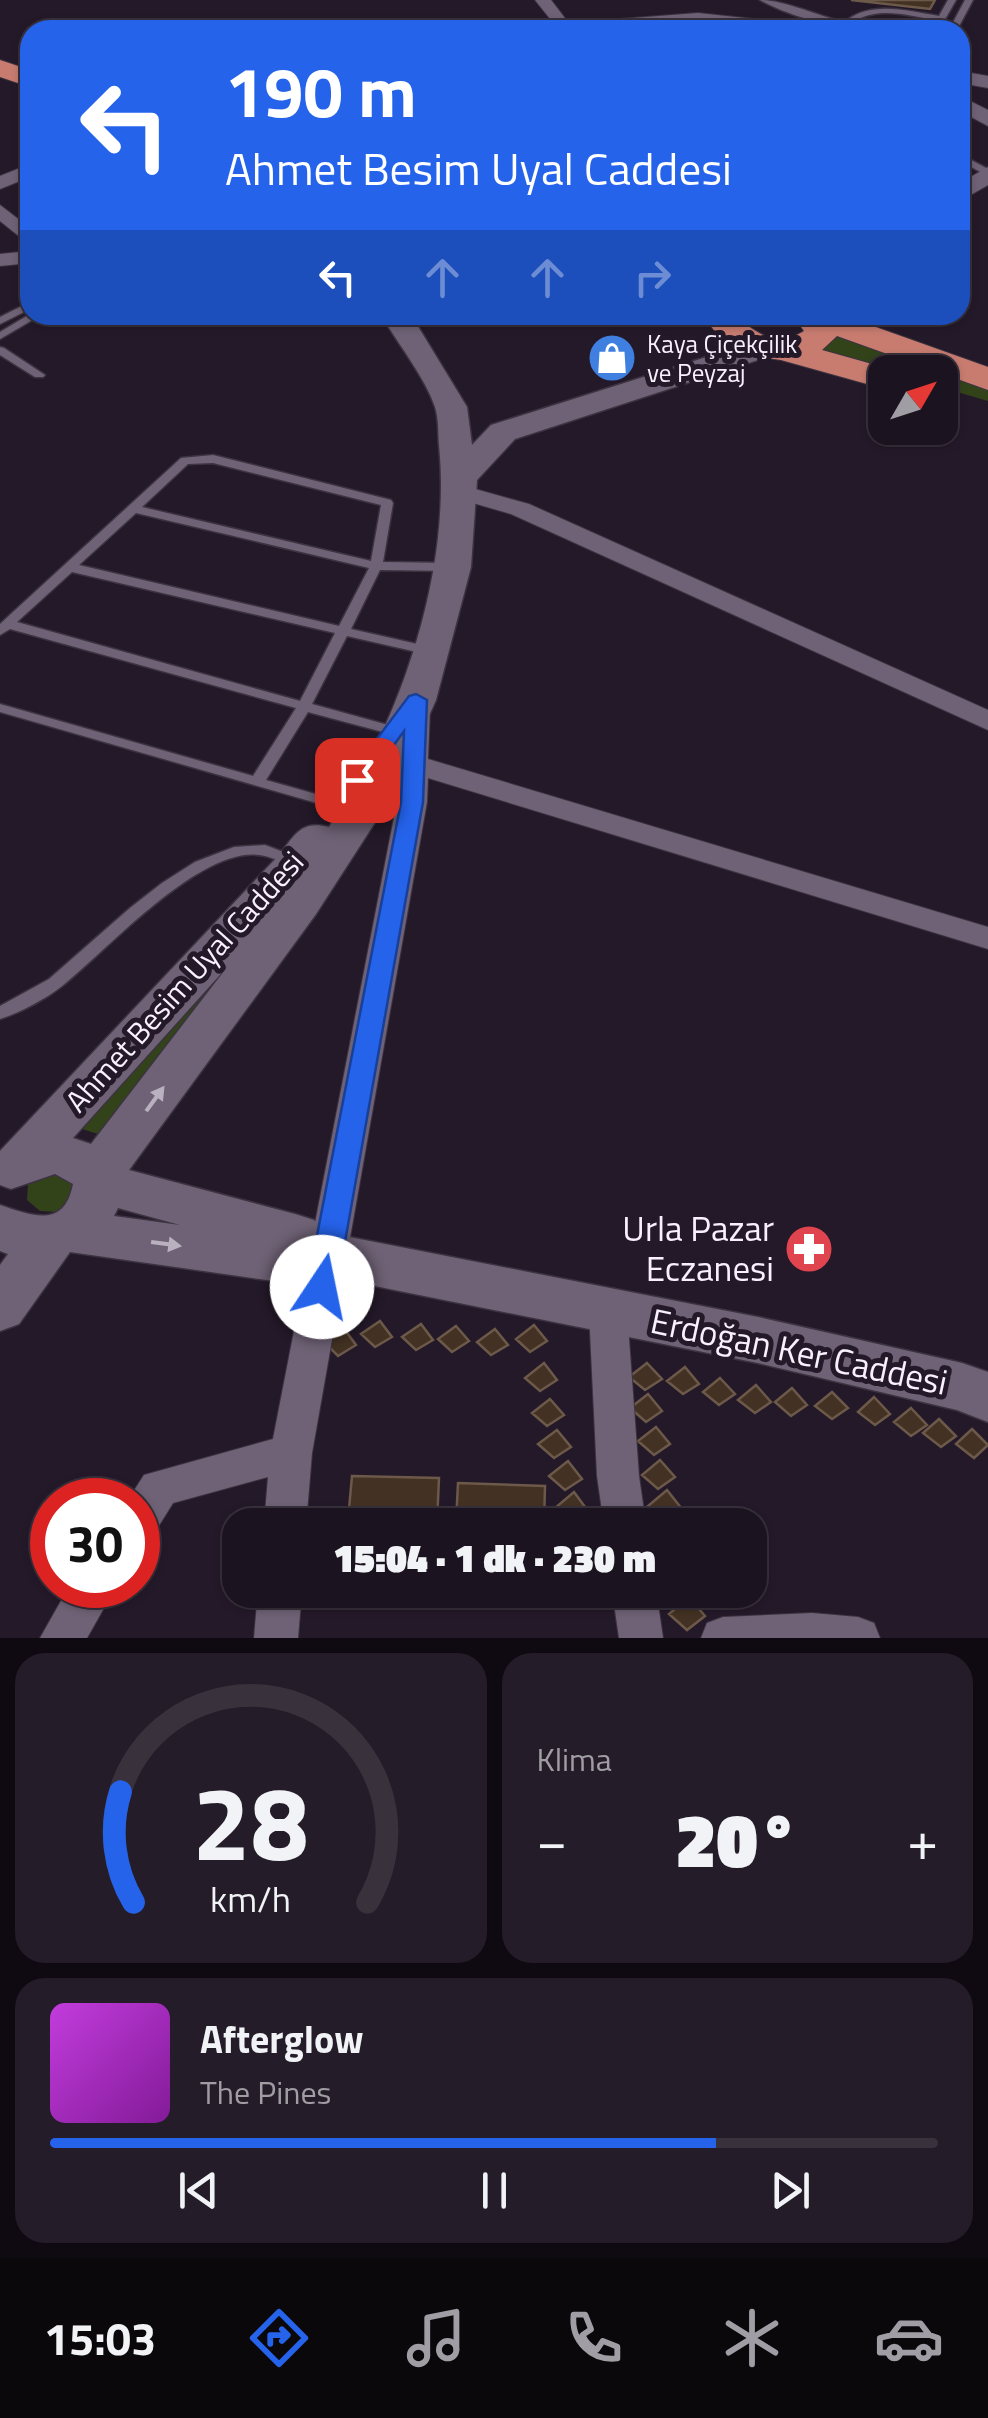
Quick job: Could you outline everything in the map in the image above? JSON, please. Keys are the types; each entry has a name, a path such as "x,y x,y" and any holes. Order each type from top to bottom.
{"highway":[{"path":"733,325 773,348 868,373"},
{"path":"773,348 817,340 822,334 818,325"},
{"path":"837,325 988,379"},
{"path":"958,400 988,409"}],"main road":[{"path":"402,325 451,407 460,485"},
{"path":"460,485 464,448 472,431 497,417 692,352 730,325"},
{"path":"460,485 503,432 773,348"},
{"name":"Ahmet Besim Uyal Caddesi","path":"40,1232 94,1209 99,1195 97,1179 300,903 375,790 408,732 453,567 460,485"},
{"name":"Ahmet Besim Uyal Caddesi","path":"7,1168 295,864 339,804 408,732"},
{"name":"Erdoğan Ker Caddesi","path":"7,1168 35,1157 65,1156 89,1166 97,1179 295,1235 322,1253 777,1345 962,1387 988,1397"},
{"path":"0,1308 40,1232"},
{"name":"Erdoğan Ker Caddesi","path":"40,1232 288,1260 322,1253"}],"street":[{"path":"543,0 559,20"},
{"path":"0,211 20,230"},
{"path":"460,485 988,721"},
{"path":"286,1508 291,1453 322,1253 390,934 412,802 408,732 988,938"},
{"path":"608,1310 623,1508"},
{"path":"160,1488 291,1453"},
{"path":"62,1638 81,1608"},
{"path":"276,1638 278,1608"},
{"path":"637,1608 641,1638"},
{"path":"723,1638 812,1634 858,1638"}],"lane":[{"path":"850,20 856,13 873,10 942,19 952,0"},
{"path":"768,1 832,20"},
{"path":"0,350 39,375"},
{"path":"4,627 186,461 213,459 387,504 376,566 303,708 257,782"},
{"path":"134,508 376,566 453,567"},
{"path":"68,567 430,651"},
{"path":"4,627 303,708 408,732"},
{"path":"0,708 339,804"},
{"path":"0,1013 52,985 141,908 212,857 246,848 280,852 295,864"}],"green space":[{"path":"837,333 896,355 868,355 868,365 814,350"},
{"path":"958,378 988,389 988,401 958,392"},
{"path":"212,983 219,986 114,1139 82,1129"},
{"path":"41,1171 84,1175 59,1212 40,1211 27,1200 28,1184"}],"building":[{"path":"851,0 935,0 930,9"},
{"path":"380,1321 392,1337 375,1347 361,1334"},
{"path":"421,1324 433,1340 416,1350 402,1337"},
{"path":"534,1325 547,1341 530,1352 516,1339"},
{"path":"456,1326 469,1341 452,1352 438,1339"},
{"path":"495,1329 508,1345 491,1355 477,1342"},
{"path":"345,1330 356,1345 338,1356 325,1343"},
{"path":"544,1363 557,1380 540,1391 525,1378"},
{"path":"647,1363 662,1379 645,1390 629,1377"},
{"path":"685,1367 699,1384 683,1394 667,1381"},
{"path":"720,1378 735,1394 719,1405 703,1392"},
{"path":"756,1385 771,1402 755,1413 738,1400"},
{"path":"792,1388 807,1405 791,1416 775,1402"},
{"path":"832,1392 848,1408 832,1419 815,1406"},
{"path":"648,1394 662,1411 646,1422 630,1408"},
{"path":"874,1397 890,1414 875,1425 858,1412"},
{"path":"550,1399 564,1415 547,1426 532,1413"},
{"path":"911,1408 927,1425 911,1436 894,1422"},
{"path":"939,1419 956,1436 941,1447 923,1433"},
{"path":"656,1427 670,1444 654,1455 638,1441"},
{"path":"972,1429 988,1445 974,1458 956,1444"},
{"path":"557,1430 571,1447 554,1458 538,1444"},
{"path":"660,1460 675,1477 658,1489 642,1475"},
{"path":"568,1461 582,1479 565,1490 549,1476"},
{"path":"352,1476 439,1478 438,1508 349,1508"},
{"path":"458,1483 545,1486 544,1508 457,1508"},
{"path":"667,1490 681,1508 650,1508 648,1506"},
{"path":"574,1492 586,1508 555,1508"},
{"path":"676,1608 698,1608 705,1616 687,1630 669,1614"}],"place":[{"name":"Kaya Çiçekçilik ve Peyzaj","path":"612,358"},
{"name":"Urla Pazar Eczanesi","path":"809,1249"}],"route":[{"path":"322,1287 412,802 416,700 357,780"}]}
